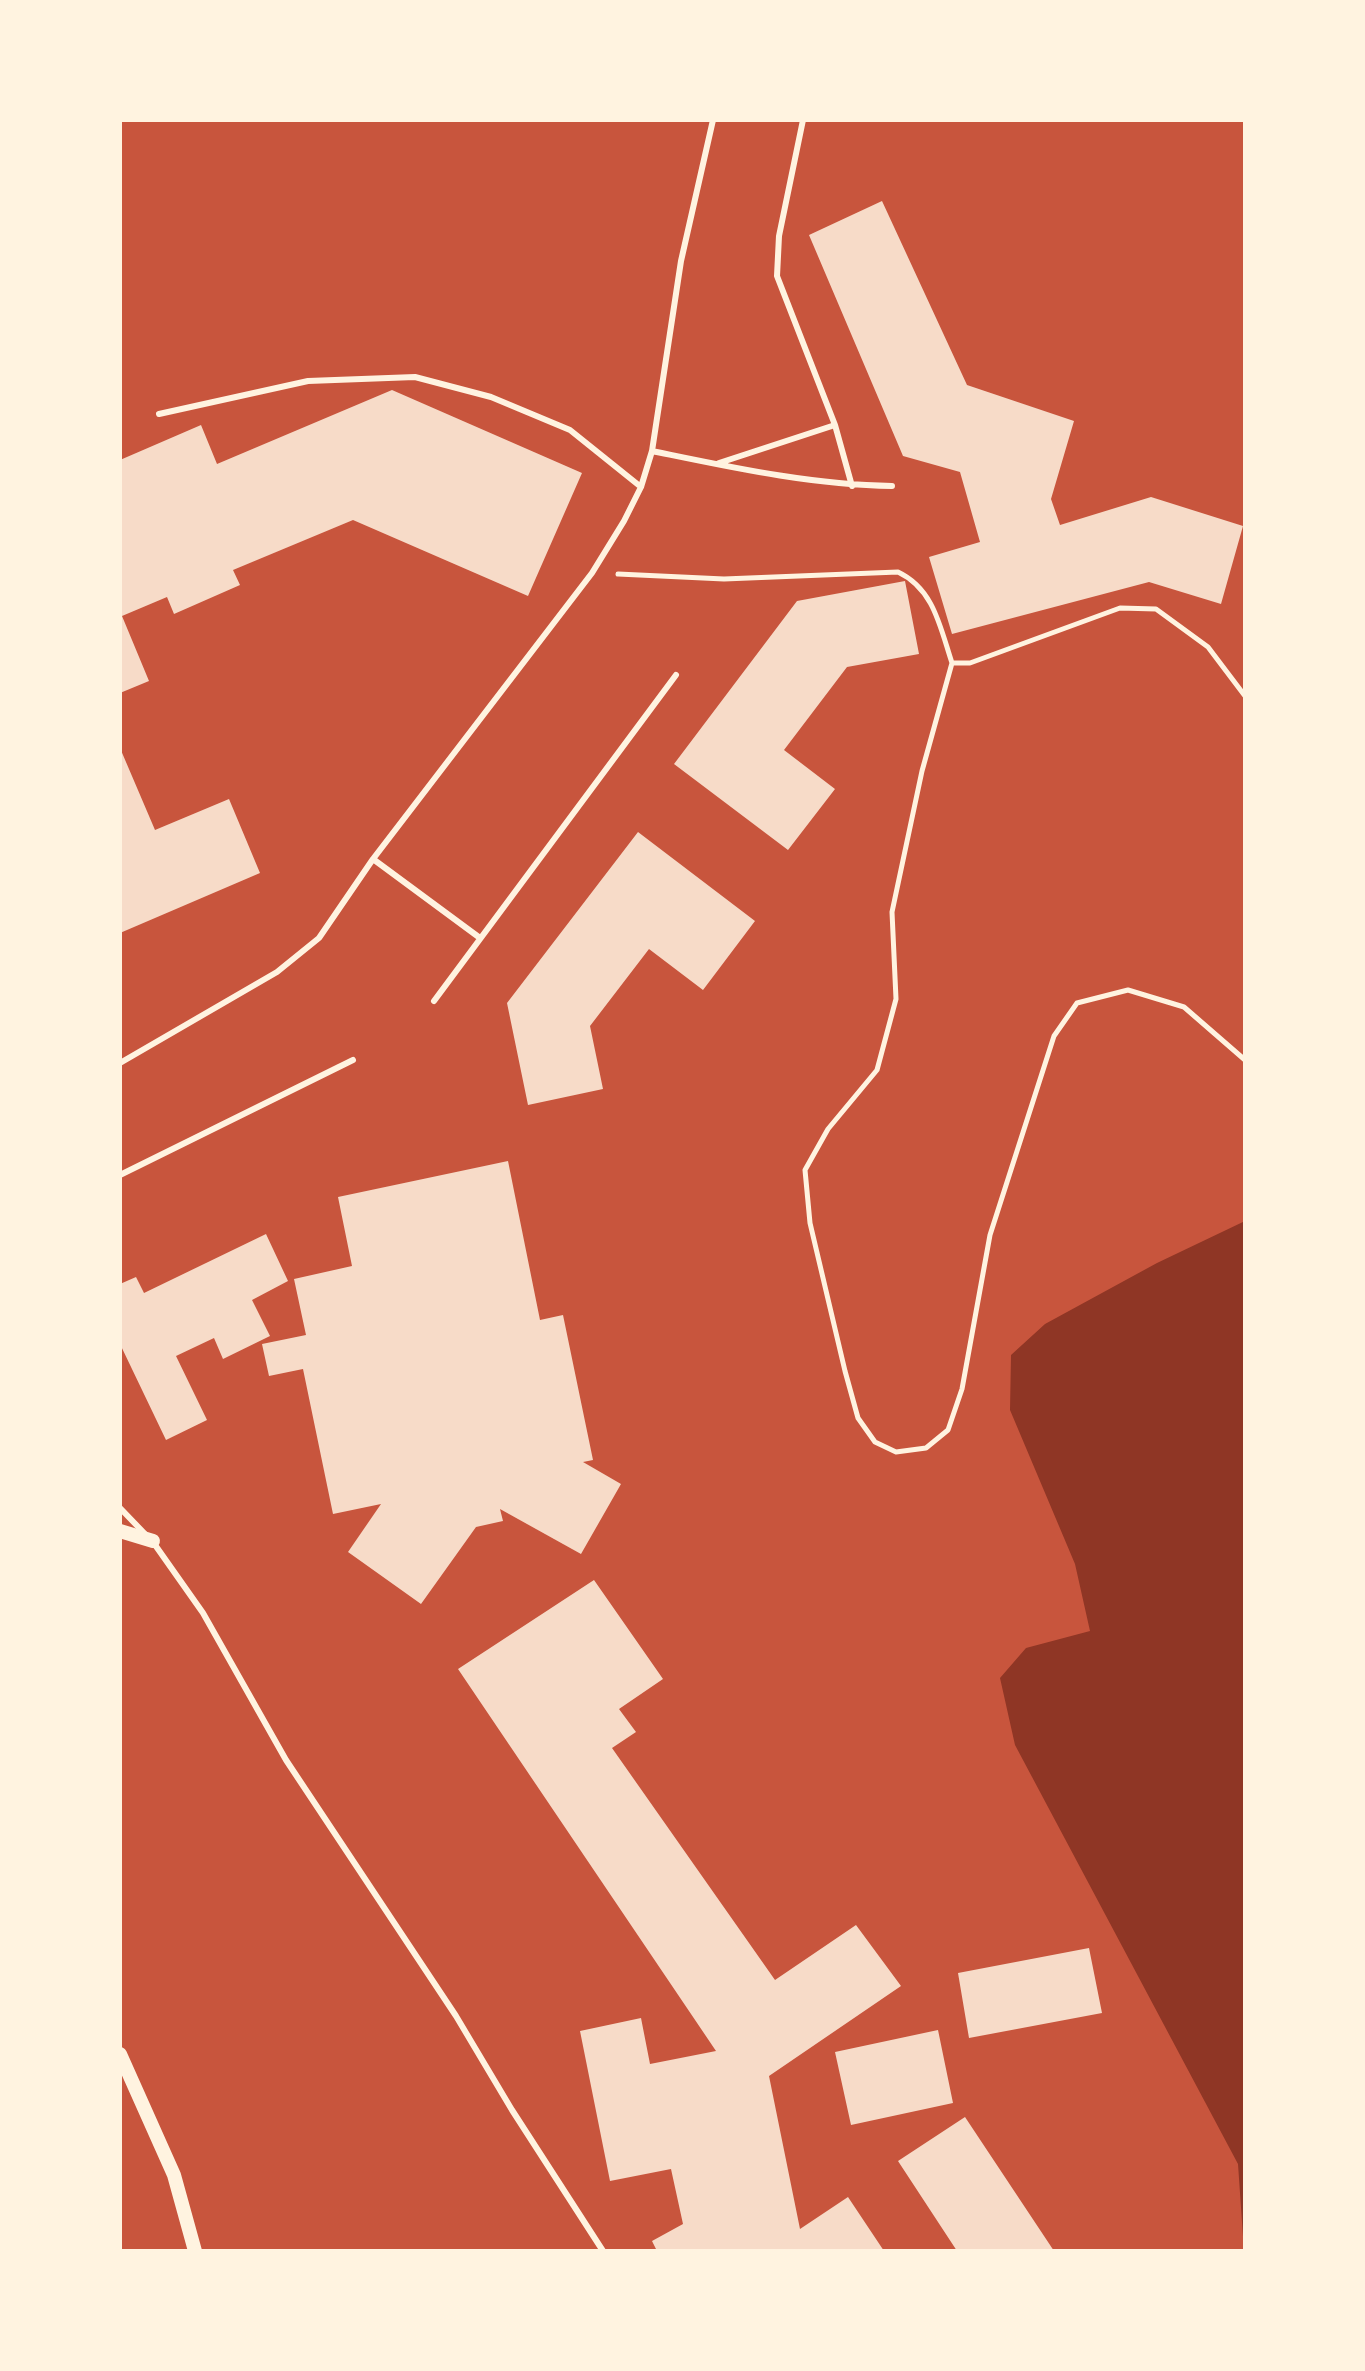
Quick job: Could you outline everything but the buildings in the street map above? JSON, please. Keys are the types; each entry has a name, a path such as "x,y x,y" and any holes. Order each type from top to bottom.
{"street":[{"path":"120,1531 153,1541"},
{"path":"120,2054 174,2175 195,2251"}],"lane":[{"path":"120,1063 277,972 319,938 373,859 592,573 641,487 652,451 681,261 713,120"},
{"path":"803,120 779,236 777,276 835,425 852,486"},
{"path":"159,414 308,381 415,377 491,397 570,430 641,487"},
{"path":"715,464 835,425"},
{"path":"652,451 852,486 892,486"},
{"path":"434,1001 676,675"},
{"path":"373,859 480,938"},
{"path":"120,1175 353,1060"},
{"path":"120,1508 153,1541 203,1613 286,1760 456,2016 603,2251"}],"path":[{"path":"592,573 724,579 898,572 909,577 926,594 937,614 952,663 922,771 892,912 896,999 877,1070 828,1129 805,1170 810,1223 845,1371 858,1418 875,1442 896,1452 926,1448 948,1430 962,1389 990,1235 1054,1036 1077,1003 1128,990 1184,1007 1245,1060"},
{"path":"952,663 970,663 1120,608 1156,609 1208,647 1245,696"}],"shaded area":[{"path":"1245,1221 1244,2251 1238,2164 1015,1745 1000,1678 1026,1648 1090,1631 1075,1564 1010,1410 1011,1355 1045,1324 1157,1263"}]}
